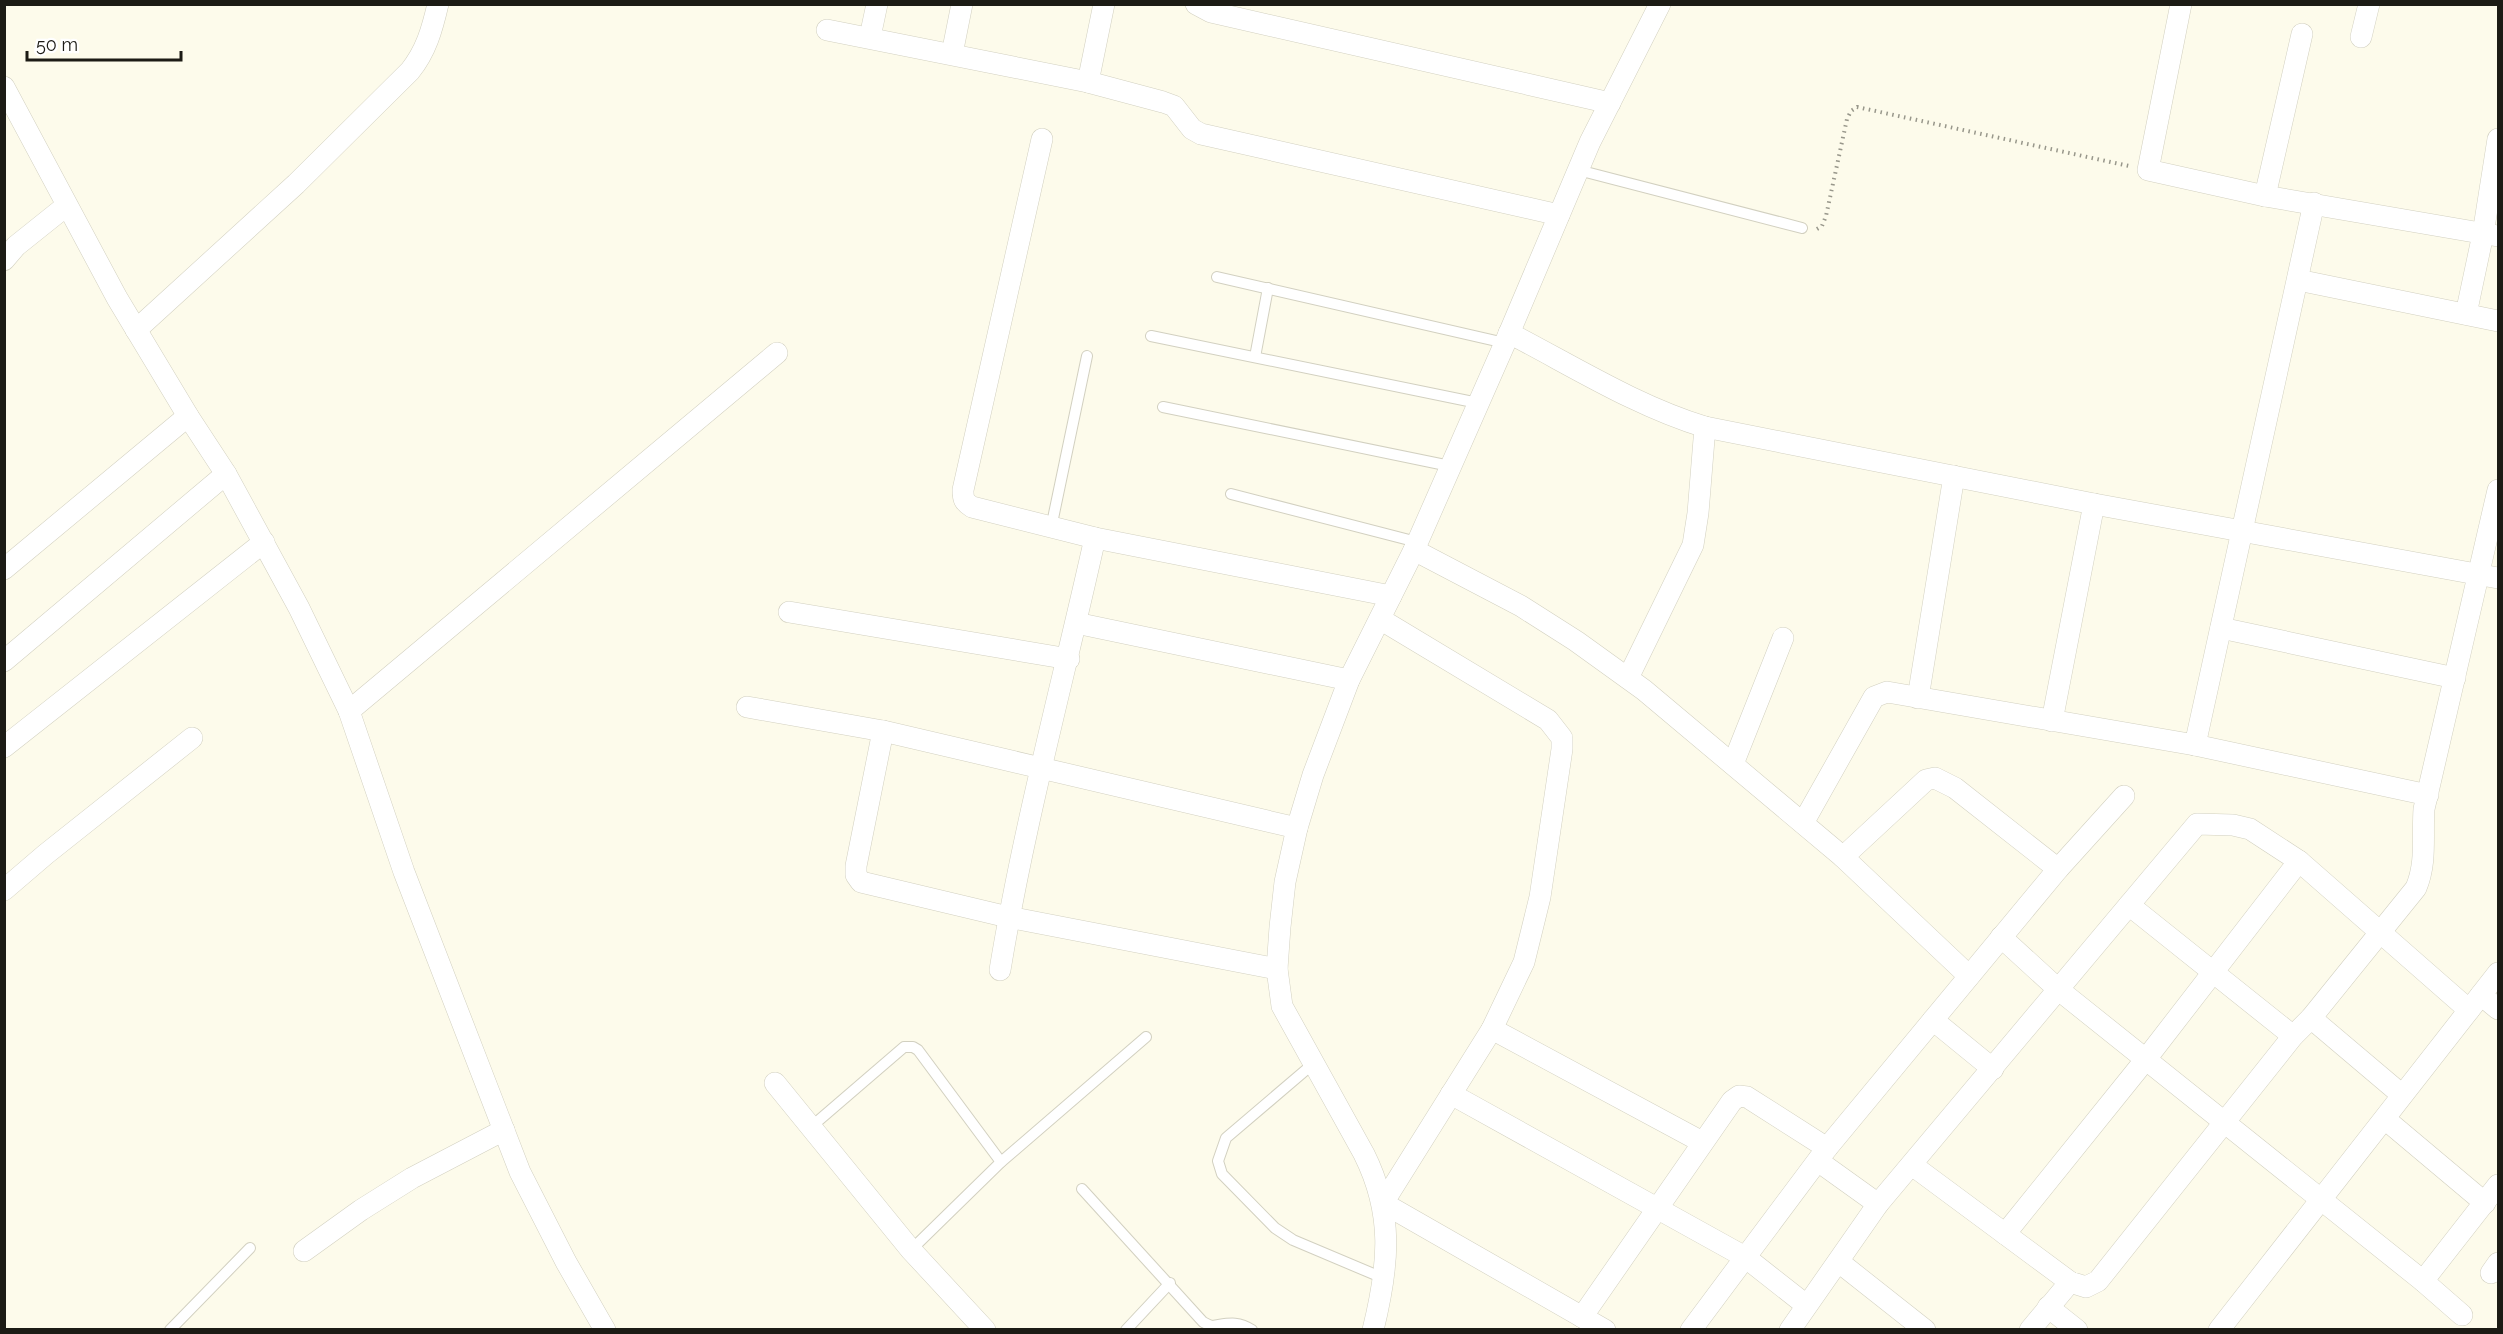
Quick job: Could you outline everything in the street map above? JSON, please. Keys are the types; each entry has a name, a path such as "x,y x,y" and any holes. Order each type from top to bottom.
{"street":[{"path":"136,330 296,184 410,71 421,57 428,42 438,4"},
{"path":"870,37 877,4"},
{"path":"952,54 962,4"},
{"path":"1088,82 1104,4"},
{"path":"1196,4 1211,12 1610,103"},
{"path":"1373,1329 1383,1278 1387,1231 1383,1203 1375,1175 1282,1006 1277,969 1285,882 1297,828 1313,775 1349,680 1415,546 1578,170 1660,4"},
{"path":"2181,4 2148,170 2265,196 2491,235"},
{"path":"2361,37 2369,4"},
{"path":"827,30 1088,82 1174,106 1192,129 1201,135 1559,215"},
{"path":"2265,196 2302,34"},
{"path":"4,87 66,206 136,330 226,474 264,542 349,711 404,872 520,1172 605,1329"},
{"path":"1042,139 963,490 963,499 972,507 1095,538 1391,596"},
{"path":"2466,314 2491,235 2499,139"},
{"path":"2195,745 2314,203"},
{"path":"4,260 16,246 66,206"},
{"path":"2298,280 2499,321"},
{"path":"1507,338 1674,418 1705,427 2094,504 2489,576"},
{"path":"349,711 777,353"},
{"path":"4,569 188,416"},
{"path":"1628,678 1693,545 1698,521 1705,427"},
{"path":"4,661 226,474"},
{"path":"1918,698 1954,476"},
{"path":"1912,1165 2070,1282 2086,1287 2098,1281 2293,1036 2311,1018 2416,888 2422,874 2423,827 2428,795 2455,678 2489,576 2499,490"},
{"path":"2052,721 2094,504"},
{"path":"1000,969 1008,917 1041,767 1095,538"},
{"path":"4,747 264,542"},
{"path":"1415,546 1521,606 1628,678 1843,857 1969,976"},
{"path":"789,612 1068,659"},
{"path":"1380,619 1548,720 1562,738 1561,765 1533,933 1524,962 1492,1029 1383,1203"},
{"path":"1076,623 1349,680"},
{"path":"2221,628 2455,678"},
{"path":"1733,764 1783,638"},
{"path":"1803,823 1874,697 1887,692 2195,745 2428,795"},
{"path":"747,707 883,731 1297,828"},
{"path":"883,731 856,866 856,875 861,882 869,886 1008,917 1277,969"},
{"path":"4,890 192,738"},
{"path":"1843,857 1926,780 1935,778 1955,788 2058,869"},
{"path":"1691,1329 1823,1154 2058,869 2124,796"},
{"path":"1790,1329 1878,1204 2197,824 2233,825 2250,829 2298,861 2380,933 2475,1003 2499,1009"},
{"path":"2005,1234 2146,1059 2298,861"},
{"path":"2129,905 2293,1036"},
{"path":"2001,937 2059,990 2423,1281 2462,1315"},
{"path":"2219,1329 2499,973"},
{"path":"2311,1018 2402,1095"},
{"path":"1933,1020 1993,1069"},
{"path":"1492,1029 1702,1142"},
{"path":"775,1083 911,1250 985,1329"},
{"path":"1451,1094 1745,1257 1806,1305"},
{"path":"1582,1317 1702,1142 1732,1101 1739,1096 1747,1096 1823,1154 1878,1204"},
{"path":"2385,1119 2485,1203"},
{"path":"304,1251 361,1210 412,1178 504,1130"},
{"path":"2423,1281 2499,1185"},
{"path":"1383,1203 1605,1329"},
{"path":"1839,1262 1925,1329"},
{"path":"2030,1329 2070,1282"},
{"path":"2048,1307 2077,1329"}],"lane":[{"path":"1578,170 1802,228"},
{"path":"1217,277 1507,338"},
{"path":"1255,357 1268,288"},
{"path":"1151,336 1478,403"},
{"path":"1051,528 1086,356"},
{"path":"1163,407 1450,466"},
{"path":"1231,494 1415,546"},
{"path":"911,1250 1001,1162 1146,1037"},
{"path":"811,1127 903,1047 913,1047 918,1050 1001,1162"},
{"path":"1314,1063 1226,1138 1218,1161 1222,1174 1275,1228 1293,1240 1383,1278"},
{"path":"1082,1189 1170,1282 1203,1322 1211,1326 1231,1322 1241,1323 1252,1329"},
{"path":"170,1329 250,1248"},
{"path":"1126,1329 1170,1282"}],"path":[{"path":"1802,228 1814,230 1822,226 1847,119 1851,111 1857,107 2148,170"}]}
